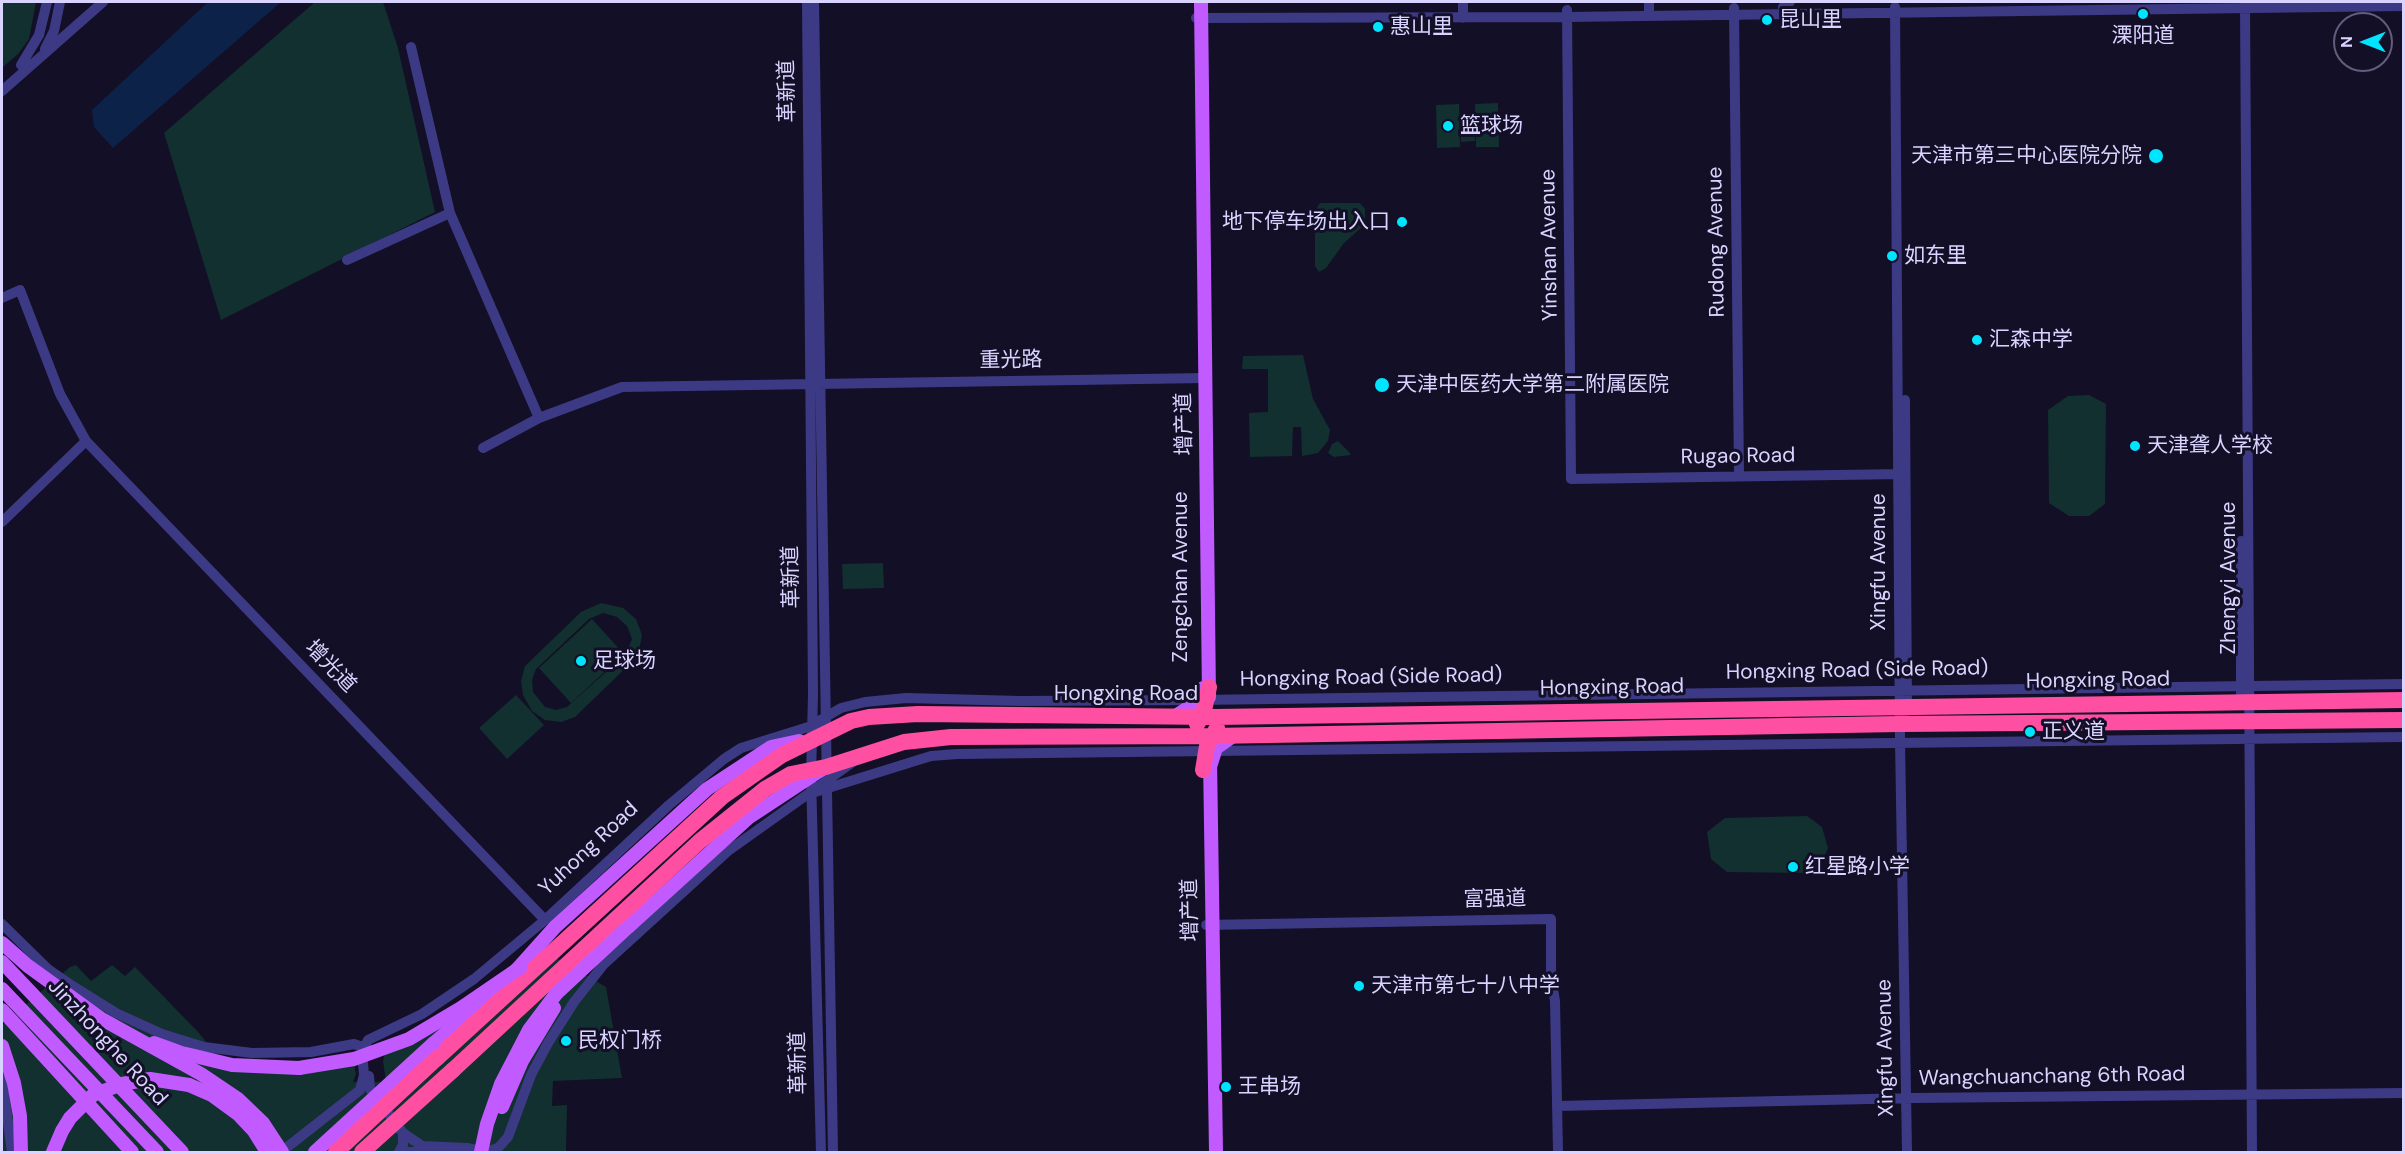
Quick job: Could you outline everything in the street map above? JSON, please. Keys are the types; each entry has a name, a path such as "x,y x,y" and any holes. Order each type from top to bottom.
{"highway":[{"name":"Hongxing Road","path":"1232,717 1904,697 2245,695 2403,700"},
{"path":"1206,770 1207,719 1218,710 1232,717"},
{"name":"Hongxing Road","path":"818,730 884,715 1207,719 1233,736 1904,724 2403,720"},
{"path":"1207,719 1232,717"},
{"name":"Hongxing Road","path":"820,777 863,755 924,739 1172,736 1188,731 1207,719"},
{"path":"336,1152 683,821 818,730"},
{"path":"362,1152 777,780 820,777"}],"main road":[{"path":"1202,10 1202,378"},
{"name":"增产道","path":"1202,378 1207,719"},
{"path":"1206,770 1209,1152"},
{"path":"315,1152 521,967 555,927 683,821"},
{"path":"481,1152 492,1108 511,1060 537,1018 556,994 705,846"},
{"name":"增产道","path":"1209,925 1216,1152"},
{"path":"2,943 55,987 121,1030 201,1074 238,1099 263,1123 281,1152"},
{"name":"Jinzhonghe Road","path":"2,962 182,1152"},
{"path":"121,1030 182,1053 224,1063 278,1068 323,1065 365,1056 409,1039 461,1008 521,967"},
{"path":"487,1152 522,1061 578,974"},
{"name":"Jinzhonghe Road","path":"2,989 157,1152"},
{"path":"2,1010 132,1152"},
{"path":"2,1046 14,1083 20,1116 21,1152"},
{"path":"53,1152 70,1118 93,1095 122,1084 150,1079 181,1083 212,1095 246,1122 267,1152"}],"street":[{"path":"47,2 48,44"},
{"path":"2,81 26,65 39,35 47,2"},
{"path":"60,2 61,34"},
{"path":"48,44 60,2"},
{"path":"61,34 95,2"},
{"path":"2,91 48,44 103,2"},
{"name":"革新道","path":"807,2 818,730 833,1152"},
{"name":"革新道","path":"814,2 814,383"},
{"path":"1880,10 1888,18 1897,15 1993,5 2242,6 2390,2"},
{"path":"1734,11 1786,4 1803,7"},
{"path":"1993,5 2154,4"},
{"path":"2341,4 2403,6"},
{"name":"Zhengyi Avenue","path":"2242,6 2248,1095 2245,1152"},
{"path":"1202,10 1463,10 1567,14 1649,8 1734,11 1803,7 1880,10 1897,15"},
{"name":"Rudong Avenue","path":"1734,11 1739,476"},
{"name":"Yinshan Avenue","path":"1567,14 1571,479"},
{"name":"Xingfu Avenue","path":"1897,15 1910,1098 1907,1152"},
{"path":"411,47 450,213 539,418"},
{"path":"347,260 450,213"},
{"name":"增光道","path":"2,298 20,290 60,394 86,441 544,920"},
{"name":"重光路","path":"483,448 539,418 622,387 1202,378"},
{"path":"2,522 86,441"},
{"name":"Rugao Road","path":"1571,479 1902,474"},
{"path":"2245,695 2403,684"},
{"name":"Hongxing Road (Side Road)","path":"820,777 944,754 1207,719 1904,697"},
{"name":"Hongxing Road (Side Road)","path":"818,730 865,702 906,698 1020,701 1207,719 1904,741 2403,737"},
{"name":"Yuhong Road","path":"236,1051 289,1053 361,1043 422,1014 455,994 544,920 669,805 724,759 741,748 818,730"},
{"name":"革新道","path":"820,777 812,793 821,1152"},
{"path":"504,1152 531,1075 548,1043 574,1002 604,964 728,851 770,819 812,793"},
{"name":"富强道","path":"1209,925 1551,919 1558,1152"},
{"name":"Jinzhonghe Road","path":"2,924 49,970 116,1012 182,1040 236,1051"},
{"path":"361,1043 368,1057 369,1085 372,1093 403,1133 422,1146 467,1148 487,1152 498,1148 508,1137"},
{"path":"281,1152 357,1093 364,1081 361,1043"},
{"path":"2,1079 12,1152"},
{"path":"357,1093 372,1093"},
{"name":"Wangchuanchang 6th Road","path":"1557,1106 1910,1098 2403,1093"},
{"name":"Zhengyi Avenue","path":"2248,1095 2252,1152"},
{"name":"Xingfu Avenue","path":"1910,1098 1915,1152"},
{"path":"399,1152 403,1145 403,1133"},
{"path":"407,1152 434,1152"}],"green space":[{"path":"2,2 36,2 29,39 18,54 2,68"},
{"path":"315,2 383,2 398,48 435,212 221,320 164,133"},
{"name":"篮球场","path":"1498,103 1499,147 1476,147 1475,104"},
{"name":"篮球场","path":"1459,104 1460,147 1437,148 1436,105"},
{"path":"1461,113 1474,113 1475,141 1461,142"},
{"path":"1320,203 1360,203 1365,209 1365,220 1363,226 1344,243 1326,268 1319,272 1315,266 1315,211"},
{"path":"1303,355 1313,399 1330,430 1328,441 1318,453 1302,456 1301,427 1293,427 1292,456 1250,457 1249,413 1268,412 1268,369 1242,369 1243,356"},
{"path":"2089,395 2106,404 2105,504 2089,516 2069,516 2049,503 2048,410 2068,396"},
{"path":"1338,441 1350,455 1334,457 1328,453 1332,444"},
{"path":"883,563 884,588 843,589 842,564"},
{"path":"601,603 623,608 636,619 642,635 638,656 575,717 561,722 545,720 532,711 523,695 521,681 525,666 581,612","holes":["603,613 617,617 627,626 632,639 626,654 567,707 556,710 545,707 533,692 532,680 536,669 589,619"]},
{"name":"足球场","path":"592,619 624,654 571,703 539,668"},
{"path":"516,695 544,725 507,759 479,728"},
{"path":"1807,816 1822,827 1828,848 1820,866 1806,873 1727,872 1711,859 1707,832 1725,818"},
{"path":"534,945 606,987 622,1078 553,1081 552,1106 567,1105 566,1152 2,1152 2,1025 70,967 76,965 91,981 112,965 125,976 135,967 217,1055 247,1061 354,1064 356,1074 353,1082 386,1082 383,1061 387,1046 424,1028 494,979"}],"water":[{"path":"208,2 281,2 113,148 94,127 92,110"}],"place":[{"name":"溧阳道","path":"2143,14"},
{"name":"昆山里","path":"1767,20"},
{"name":"惠山里","path":"1378,27"},
{"name":"篮球场","path":"1448,126"},
{"name":"天津市第三中心医院分院","path":"2156,156"},
{"name":"地下停车场出入口","path":"1402,222"},
{"name":"如东里","path":"1892,256"},
{"name":"汇森中学","path":"1977,340"},
{"name":"天津中医药大学第二附属医院","path":"1382,385"},
{"name":"天津聋人学校","path":"2135,446"},
{"name":"足球场","path":"581,661"},
{"name":"正义道","path":"2030,732"},
{"name":"红星路小学","path":"1793,867"},
{"name":"天津市第七十八中学","path":"1359,986"},
{"name":"民权门桥","path":"566,1041"},
{"name":"王串场","path":"1226,1087"}]}
